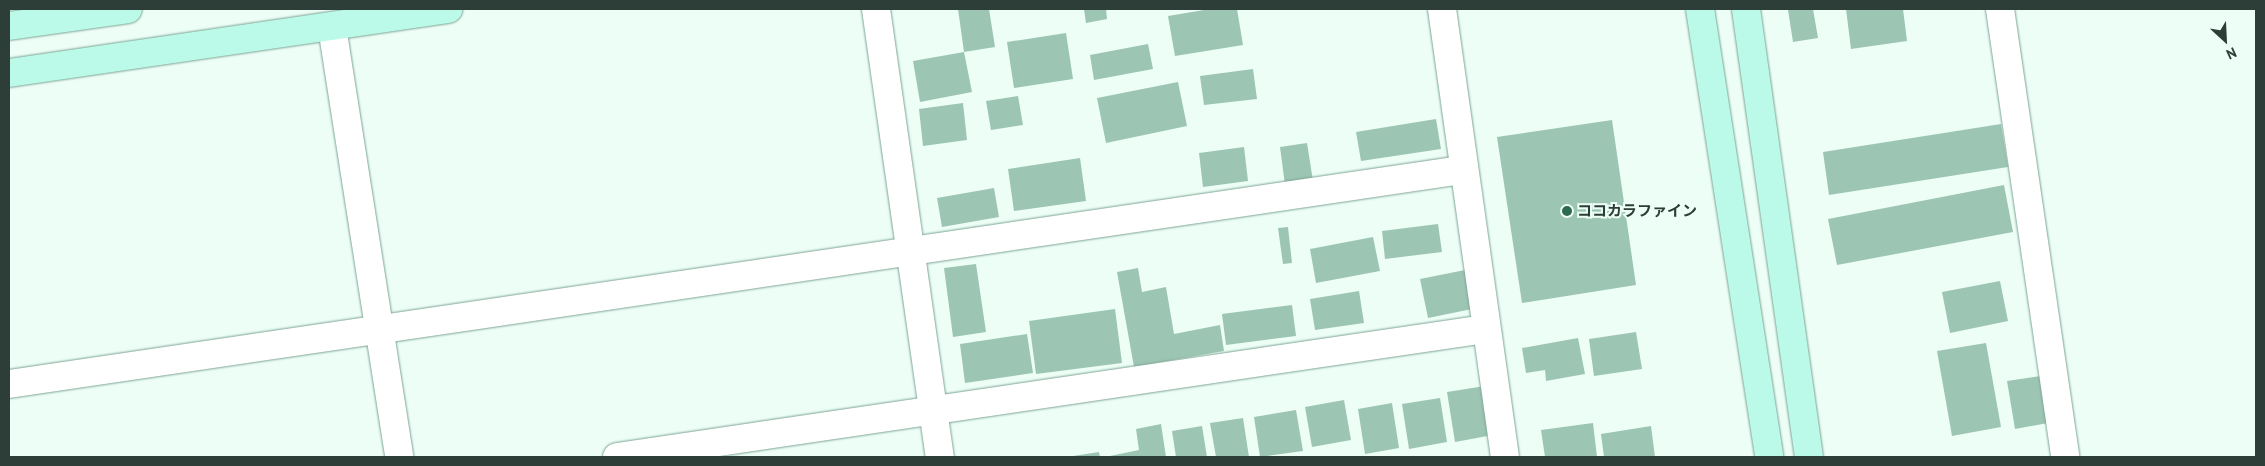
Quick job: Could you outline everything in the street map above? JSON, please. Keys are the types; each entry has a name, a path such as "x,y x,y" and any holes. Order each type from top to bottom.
{"street":[{"path":"9,26 128,9"},
{"path":"9,73 448,9"},
{"path":"876,9 912,249 940,457"},
{"path":"1442,9 1462,170 1505,457"},
{"path":"1700,9 1769,457"},
{"path":"1746,9 1808,457"},
{"path":"2000,9 2065,457"},
{"path":"332,27 399,457"},
{"path":"9,384 912,249 1462,170"},
{"path":"618,457 1485,329"}],"building":[{"path":"958,9 989,9 995,47 964,52"},
{"path":"1084,9 1106,9 1107,19 1086,23"},
{"path":"1210,9 1237,9 1243,45 1175,56 1168,16"},
{"path":"1813,9 1818,38 1793,42 1788,10"},
{"path":"1846,9 1903,9 1907,41 1851,49"},
{"path":"1066,33 1073,79 1014,88 1007,42"},
{"path":"1148,44 1153,69 1094,80 1090,55"},
{"path":"964,52 972,92 920,102 913,61"},
{"path":"1253,69 1257,99 1204,105 1200,76"},
{"path":"1178,82 1187,126 1106,143 1097,98"},
{"path":"1018,96 1023,125 991,130 986,101"},
{"path":"963,103 967,140 923,146 919,109"},
{"path":"1436,119 1441,149 1361,161 1356,132"},
{"name":"ココカラファイン","path":"1612,120 1636,285 1522,303 1497,137"},
{"path":"2001,124 2008,167 1829,195 1823,152"},
{"path":"1307,143 1313,181 1285,185 1280,147"},
{"path":"1244,147 1248,181 1203,187 1199,153"},
{"path":"1080,158 1086,201 1014,211 1008,169"},
{"path":"2004,185 2013,232 1837,265 1828,219"},
{"path":"994,188 999,217 942,227 937,198"},
{"path":"1438,224 1442,252 1385,259 1382,231"},
{"path":"1288,227 1292,263 1283,264 1278,228"},
{"path":"1373,237 1380,271 1316,283 1310,249"},
{"path":"976,264 986,332 953,337 944,268"},
{"path":"1138,268 1142,292 1166,287 1174,334 1220,325 1224,351 1134,367 1117,272"},
{"path":"1465,270 1472,309 1428,318 1420,279"},
{"path":"2000,281 2008,321 1950,333 1942,292"},
{"path":"1359,291 1364,323 1315,330 1310,299"},
{"path":"1292,305 1296,336 1226,345 1222,314"},
{"path":"1115,309 1122,363 1036,374 1029,321"},
{"path":"1636,332 1642,369 1594,376 1589,339"},
{"path":"1027,334 1033,373 965,383 960,344"},
{"path":"1578,338 1585,374 1546,381 1545,370 1526,373 1522,348"},
{"path":"1986,343 2001,427 1952,436 1937,351"},
{"path":"2041,376 2048,423 2015,429 2007,381"},
{"path":"1485,386 1493,435 1455,442 1447,392"},
{"path":"1440,398 1447,442 1409,449 1402,404"},
{"path":"1344,400 1351,440 1312,447 1305,407"},
{"path":"1392,403 1399,448 1365,454 1358,409"},
{"path":"1296,410 1303,451 1260,457 1254,417"},
{"path":"1243,418 1249,457 1216,457 1210,423"},
{"path":"1593,423 1597,457 1545,457 1541,430"},
{"path":"1161,424 1166,457 1105,457 1139,450 1136,429"},
{"path":"1202,426 1207,457 1176,457 1172,431"},
{"path":"1651,426 1655,457 1604,457 1601,434"},
{"path":"1099,452 1100,457 1073,457 1073,456"}],"place":[{"name":"ココカラファイン","path":"1567,211"}]}
